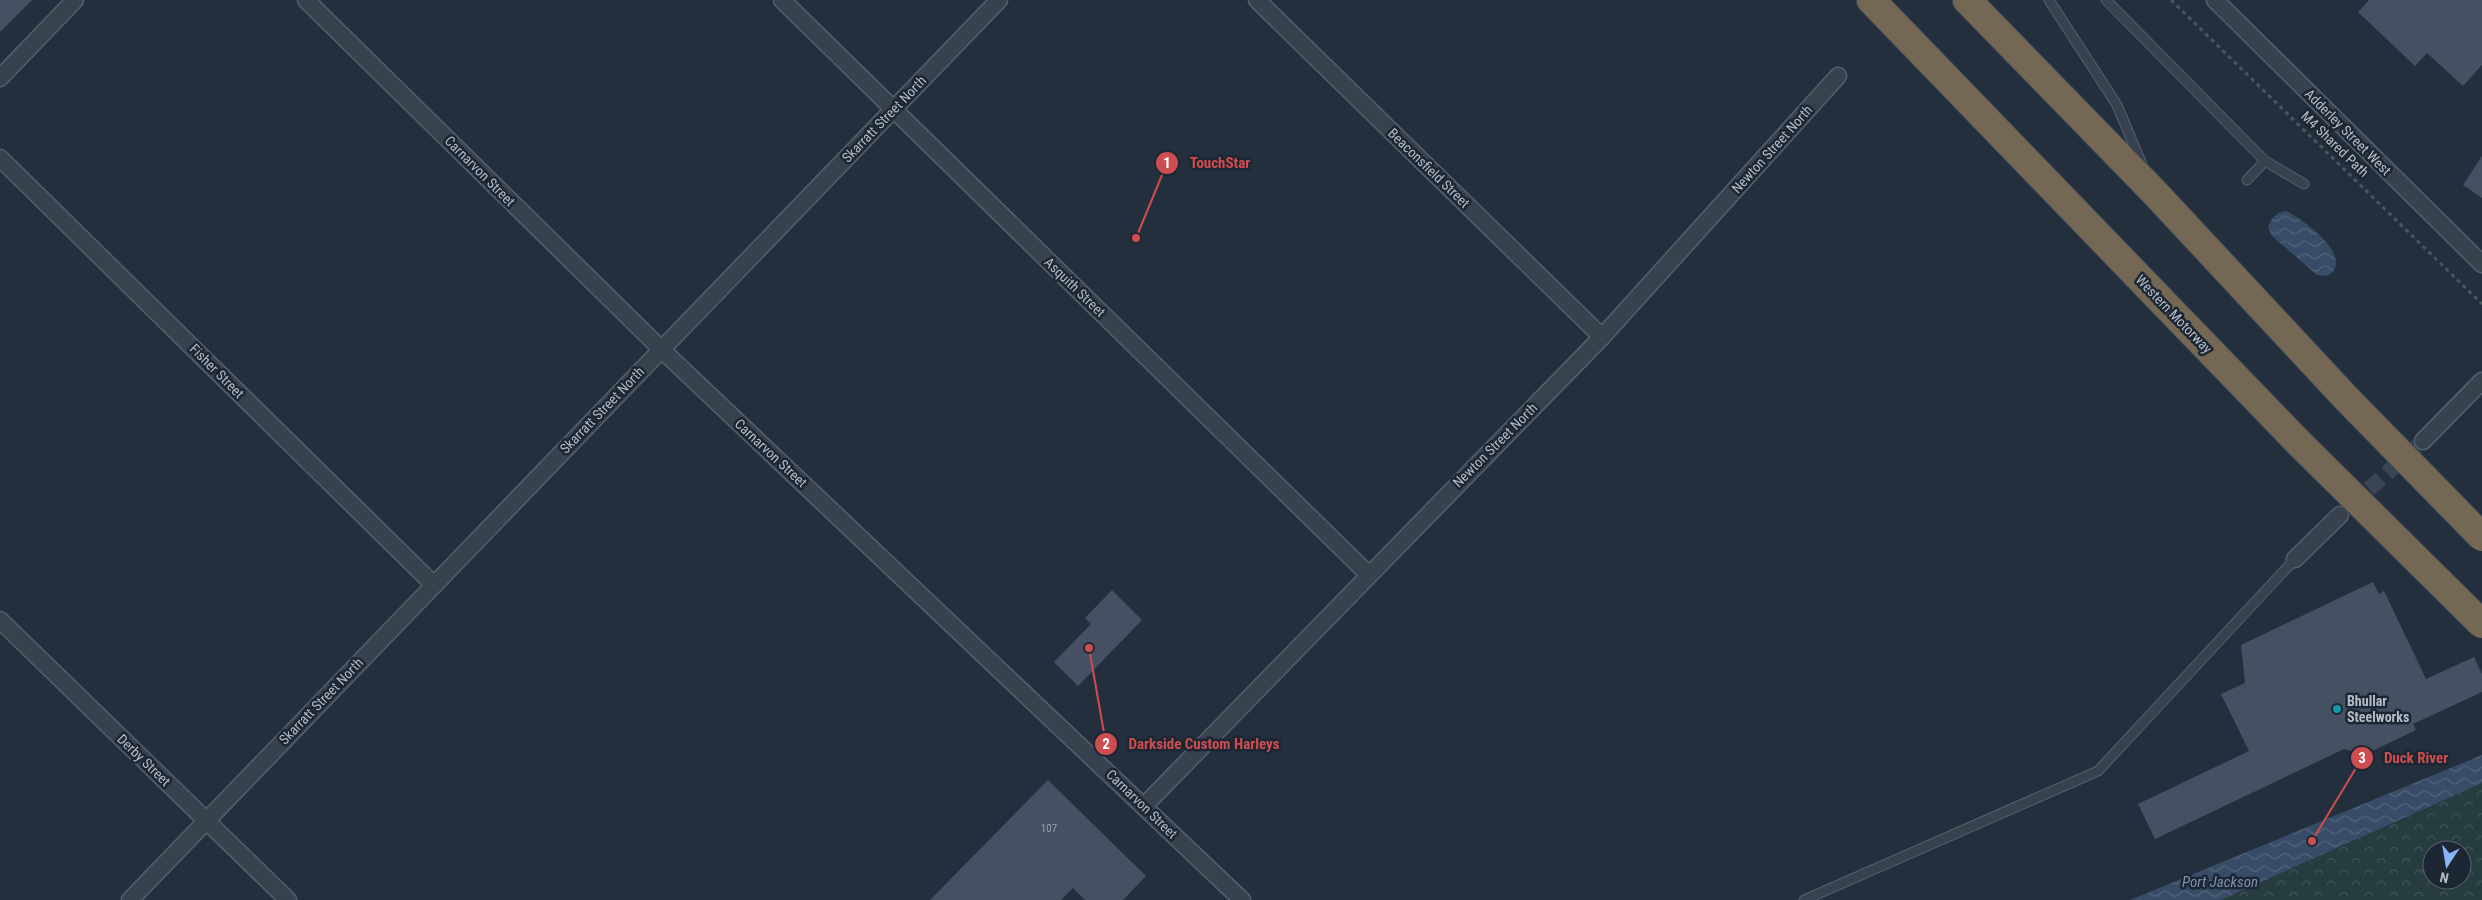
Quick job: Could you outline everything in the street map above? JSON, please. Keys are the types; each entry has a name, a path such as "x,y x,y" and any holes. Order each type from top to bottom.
{"highway":[{"name":"Western Motorway","path":"1871,0 2298,442 2482,624"},
{"path":"1967,0 2155,194 2346,398 2482,537"}],"street":[{"path":"0,78 75,0"},
{"name":"Carnarvon Street","path":"306,0 661,349 1242,900"},
{"name":"Asquith Street","path":"782,0 1368,574"},
{"name":"Skarratt Street North","path":"130,900 999,0"},
{"name":"Beaconsfield Street","path":"1257,0 1602,336"},
{"name":"Adderley Street West","path":"2215,0 2482,264"},
{"name":"Newton Street North","path":"1144,806 1602,336 1838,76"},
{"name":"Fisher Street","path":"0,158 434,585"},
{"path":"2423,441 2482,381"},
{"path":"2294,559 2340,515"},
{"name":"Derby Street","path":"0,620 288,900"}],"lane":[{"path":"2049,0 2117,105 2155,194"},
{"path":"2106,0 2265,161 2304,184"},
{"path":"2247,180 2265,161"},
{"path":"1804,900 2098,771 2294,559"}],"path":[{"name":"M4 Shared Path","path":"2171,0 2482,304"}],"green space":[{"path":"2482,783 2482,900 2221,900"}],"water":[{"path":"2286,211 2311,227 2328,244 2334,253 2336,262 2334,270 2330,274 2324,276 2317,275 2272,236 2268,227 2271,221 2274,216"},
{"name":"Port Jackson","path":"2482,755 2482,783 2221,900 2130,900"}],"building":[{"path":"0,0 32,0 0,32"},
{"path":"2369,0 2482,0 2482,65 2463,86 2427,53 2415,66 2358,12"},
{"path":"2482,156 2482,198 2463,185"},
{"name":"Bhullar Steelworks","path":"2373,582 2379,594 2384,591 2426,679 2474,657 2482,674 2482,692 2413,724 2416,730 2364,755 2344,749 2155,839 2138,804 2249,751 2221,694 2245,683 2241,645"},
{"path":"1112,590 1142,620 1078,686 1054,662 1091,624 1085,618"},
{"path":"1048,780 1146,876 1123,900 1085,900 1073,888 1061,900 930,900"}],"tunnel":[{"path":"2351,505 2423,441"}],"place":[{"name":"TouchStar","path":"1136,238"},
{"name":"Darkside Custom Harleys","path":"1089,648"},
{"name":"Bhullar Steelworks","path":"2337,709"},
{"name":"Duck River","path":"2312,841"}]}
